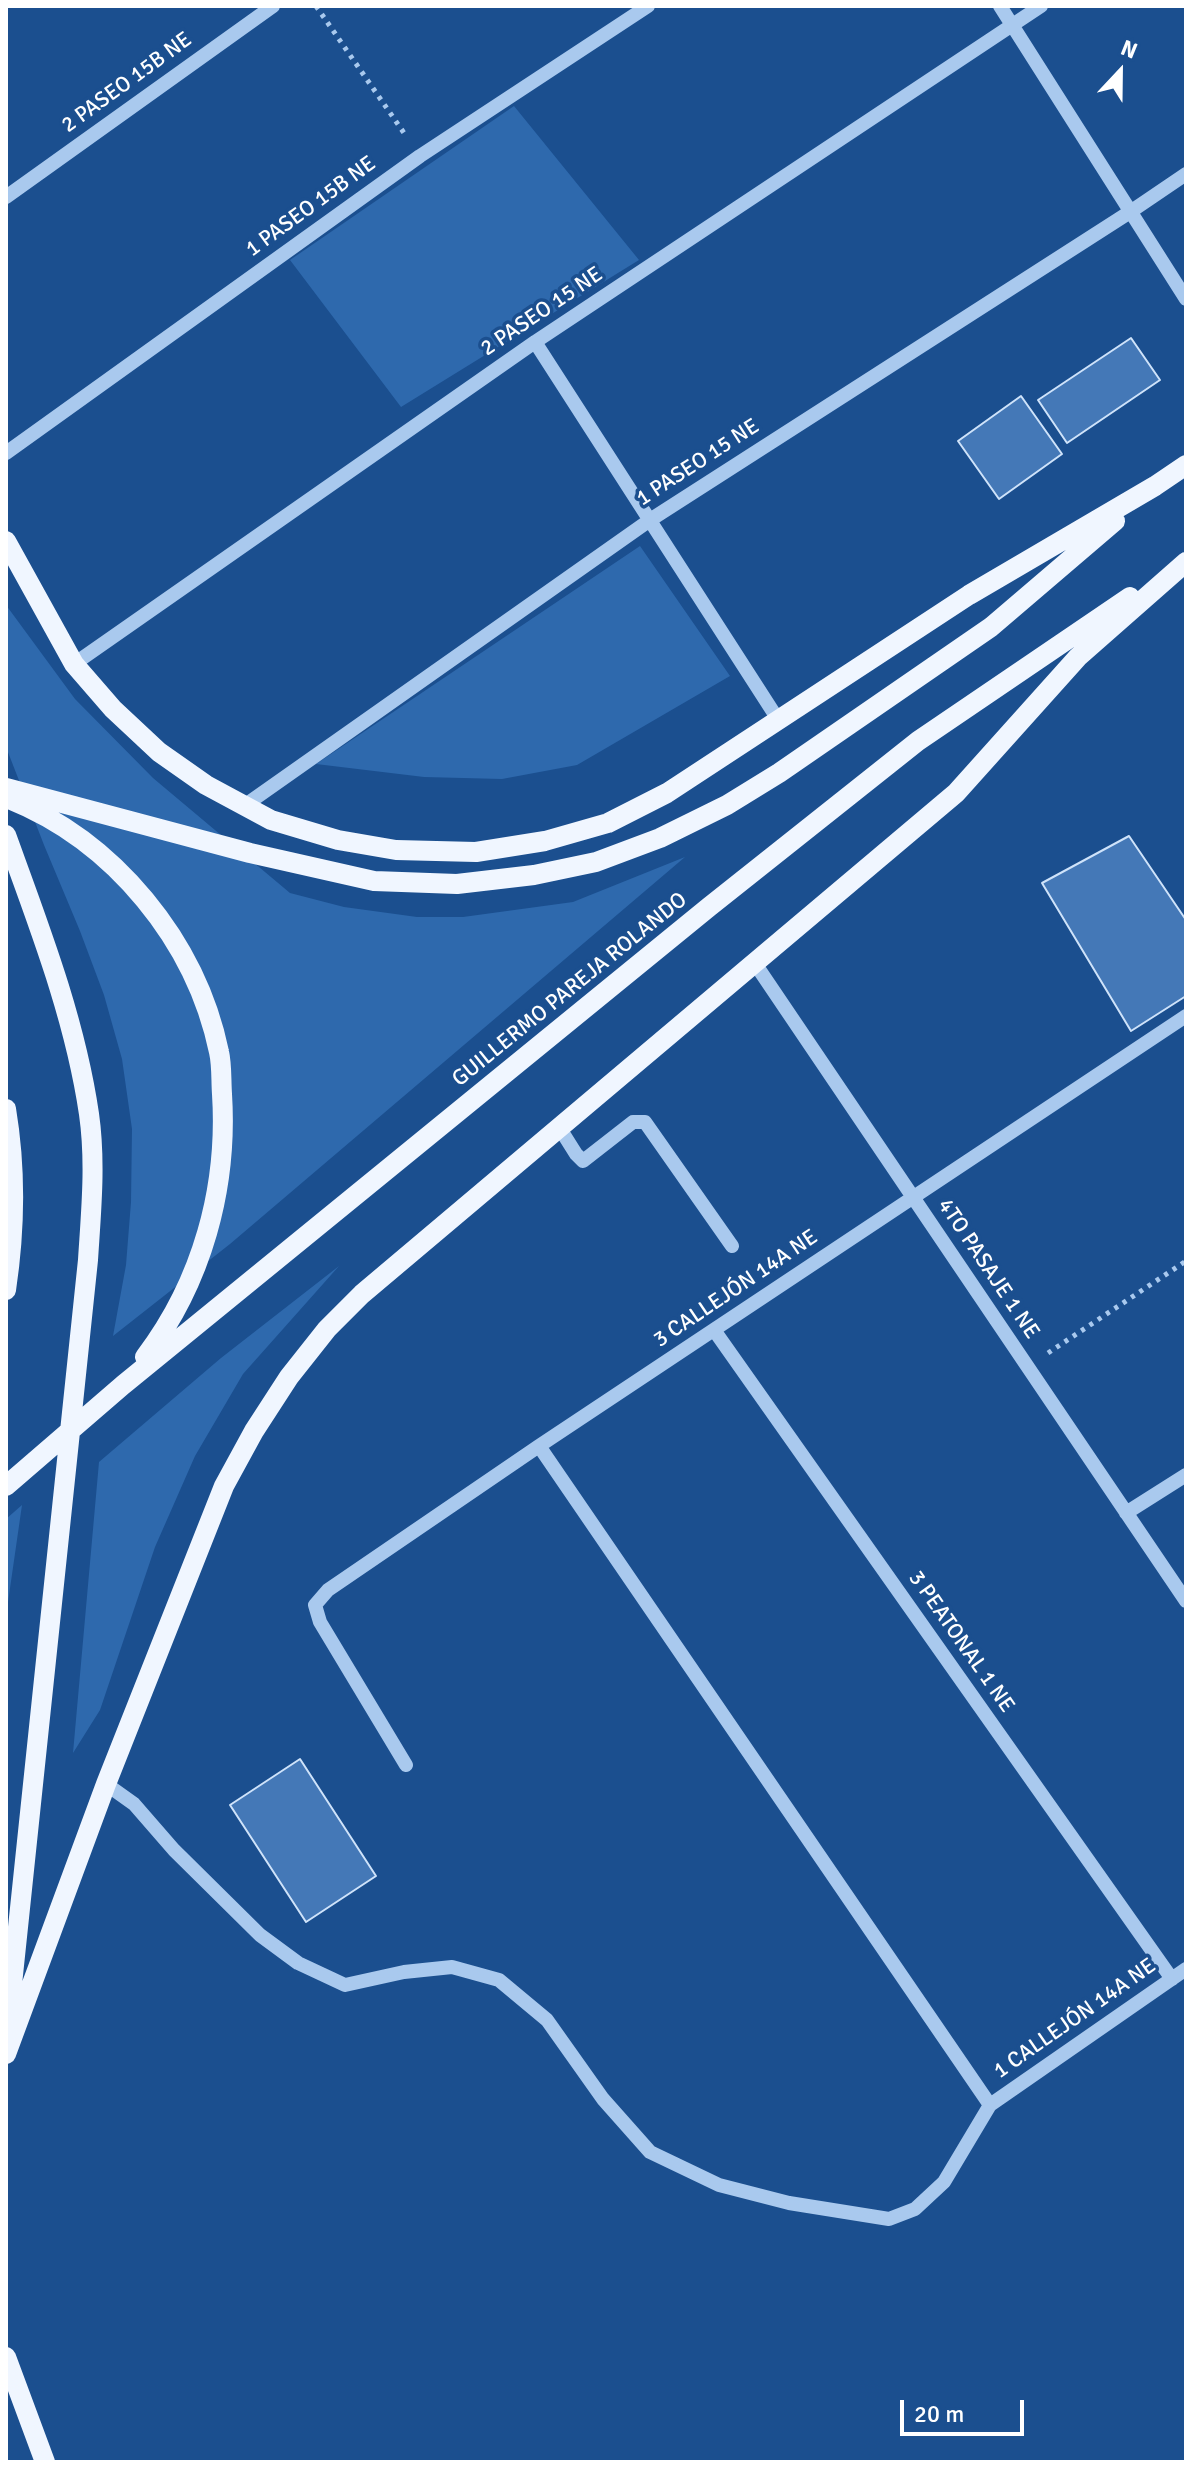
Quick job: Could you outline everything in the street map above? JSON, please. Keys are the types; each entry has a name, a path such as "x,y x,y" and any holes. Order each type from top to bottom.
{"main road":[{"path":"6,541 74,664 113,709 159,752 206,785 271,820 338,840 396,850 476,852 545,841 608,823 667,793 969,595 1186,465"},
{"path":"6,788 250,853 374,881 457,884 534,875 596,862 660,838 727,805 779,773 991,627 1155,486"},
{"path":"6,2054 106,1784 224,1486 254,1431 289,1377 327,1329 362,1294 956,793 1078,657 1186,560"},
{"name":"GUILLERMO PAREJA ROLANDO","path":"6,1486 123,1385 709,907 918,741 1186,560"},
{"path":"6,798 30,807 74,834 117,868 159,917 187,963 220,1053 224,1125 221,1175 206,1239 192,1279 166,1329 123,1385"},
{"path":"6,835 75,1042 89,1117 93,1188 6,2040"},
{"path":"6,1109 14,1194 6,1290"},
{"path":"6,2357 45,2462"}],"street":[{"name":"2 PASEO 15B NE","path":"6,197 273,6"},
{"name":"1 PASEO 15B NE","path":"6,453 420,156 648,6"},
{"path":"1000,6 1186,299"},
{"name":"2 PASEO 15 NE","path":"74,664 535,342 1041,6"},
{"name":"1 PASEO 15 NE","path":"244,806 650,520 1186,174"},
{"path":"535,342 779,721"},
{"name":"4TO PASAJE 1 NE","path":"754,962 1186,1601"},
{"name":"3 CALLEJÓN 14A NE","path":"406,1765 320,1622 315,1605 328,1590 1186,1016"},
{"path":"559,1127 583,1161 633,1122 645,1122 732,1246"},
{"name":"3 PEATONAL 1 NE","path":"714,1330 1172,1979"},
{"path":"106,1784 134,1804 174,1850 260,1935 298,1963 345,1985 404,1972 452,1967 499,1980 547,2020 603,2099 650,2152 719,2185 789,2203 889,2219 915,2209 944,2182 990,2105 539,1446"},
{"path":"1126,1513 1186,1475"},
{"name":"1 CALLEJÓN 14A NE","path":"990,2105 1186,1969"}],"path":[{"path":"316,6 420,156"},
{"path":"1027,1366 1186,1261"}],"shaded area":[{"path":"514,106 639,260 401,407 290,260"},
{"path":"640,546 730,676 577,765 502,779 424,777 316,764"},
{"path":"6,605 75,699 153,778 290,893 344,907 417,917 463,917 573,902 685,857 230,1244 113,1336 126,1265 131,1202 132,1129 122,1059 104,995 6,747"},
{"path":"339,1266 243,1374 195,1456 155,1547 100,1710 73,1753 99,1462 221,1358"},
{"path":"22,1505 6,1616 6,1519"}],"building":[{"path":"1131,338 1160,380 1067,443 1038,400"},
{"path":"1021,396 1062,454 999,499 958,441"},
{"path":"1129,836 1186,920 1186,996 1131,1031 1042,883"},
{"path":"300,1759 376,1876 306,1922 230,1805"}]}
